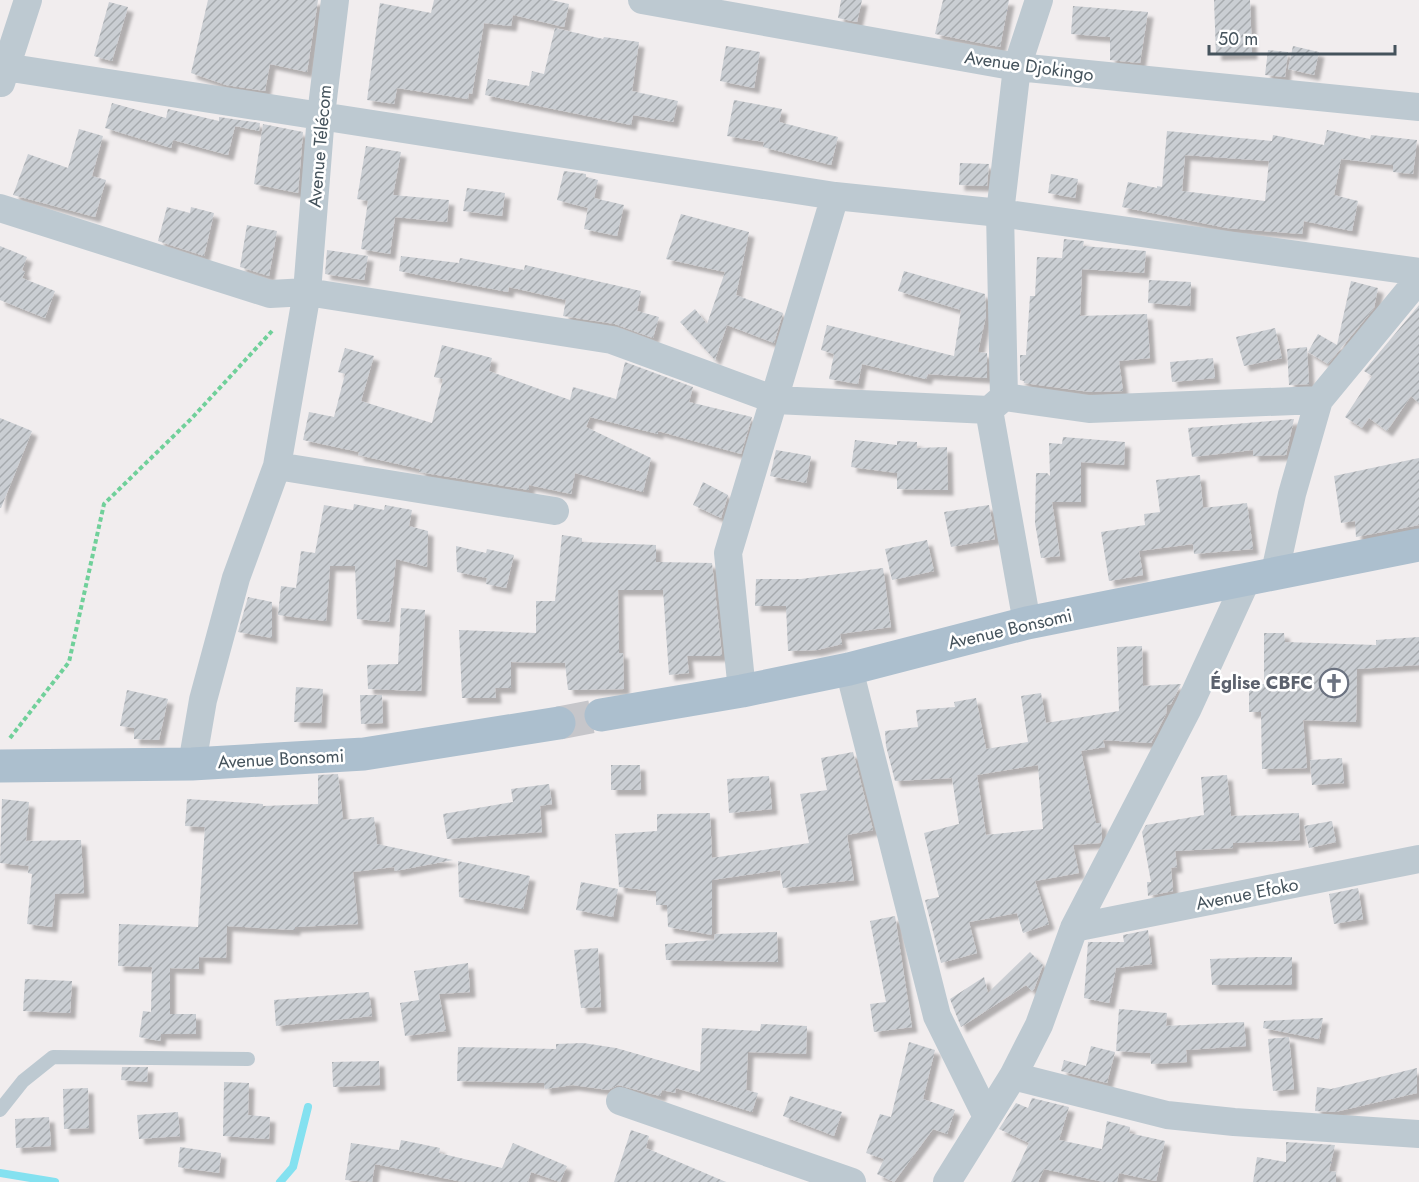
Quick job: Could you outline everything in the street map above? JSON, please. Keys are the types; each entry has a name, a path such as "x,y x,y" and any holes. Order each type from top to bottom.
{"main road":[{"name":"Avenue Bonsomi","path":"601,714 742,691 849,669 1027,623 1419,545"},
{"name":"Avenue Bonsomi","path":"3,754 192,764 364,754 559,723"}],"street":[{"path":"28,0 3,76 321,115 835,196 1000,213 1419,272"},
{"name":"Avenue Télécom","path":"192,764 203,700 236,578 276,466 307,292 321,115 335,0"},
{"name":"Avenue Djokingo","path":"642,0 1017,68 1419,107"},
{"path":"1027,623 997,403 1000,213 1017,68 1039,0"},
{"path":"742,691 728,553 835,196"},
{"path":"0,208 270,294 307,292 612,340 775,400 997,403 1089,409 1319,400"},
{"path":"947,1182 1013,1076 1039,1024 1074,928 1188,708 1261,576 1292,494 1319,400 1419,279"},
{"path":"276,466 555,511"},
{"path":"849,669 937,1016 987,1117"},
{"name":"Avenue Efoko","path":"1074,928 1419,859"},
{"path":"1013,1076 1167,1115 1419,1134"},
{"path":"620,1101 852,1182"}],"lane":[{"path":"0,1110 23,1081 53,1057 248,1059"}],"path":[{"path":"3,754 69,662 104,504 192,418 276,326"}],"building":[{"path":"208,0 318,0 307,72 270,64 265,91 226,85 191,73"},
{"path":"434,0 551,0 569,4 564,27 513,15 511,26 484,23 472,94 469,93 468,99 397,88 394,104 367,100 380,3 431,13"},
{"path":"841,0 862,0 857,22 838,18"},
{"path":"943,0 1009,0 1000,47 935,34"},
{"path":"1214,0 1250,0 1252,54 1216,55"},
{"path":"109,2 128,7 112,61 94,56"},
{"path":"1073,6 1148,12 1140,63 1110,60 1110,37 1071,34"},
{"path":"555,28 603,39 604,37 639,42 632,91 678,101 673,122 633,115 631,125 485,95 488,79 529,86 532,71 544,74"},
{"path":"726,46 760,52 754,88 720,81"},
{"path":"1293,46 1319,52 1314,75 1288,69"},
{"path":"1268,50 1288,52 1285,77 1265,75"},
{"path":"734,100 782,109 779,122 838,137 831,165 763,147 764,142 727,136"},
{"path":"112,103 166,118 168,109 219,121 219,117 260,123 259,131 235,126 228,155 173,140 171,148 105,128"},
{"path":"263,124 303,132 298,193 254,184"},
{"path":"79,129 103,136 92,176 106,180 95,217 13,195 28,154 68,168"},
{"path":"1327,130 1370,139 1371,135 1417,140 1413,174 1393,172 1393,165 1341,159 1334,195 1358,201 1352,231 1304,221 1302,234 1227,228 1122,207 1128,182 1162,187 1167,131 1272,141 1273,135 1324,145","holes":["1185,155 1269,161 1265,201 1182,191"]},
{"path":"366,146 401,152 393,195 449,200 447,222 395,217 390,254 361,249 368,201 357,199"},
{"path":"960,163 989,164 987,186 959,185"},
{"path":"564,171 586,174 586,177 598,180 594,198 624,205 617,236 584,229 588,208 557,200"},
{"path":"1051,174 1078,179 1075,198 1048,193"},
{"path":"467,188 505,193 502,216 463,211"},
{"path":"167,207 190,213 191,207 214,213 204,256 158,241"},
{"path":"681,214 749,232 736,295 783,313 774,343 727,325 715,360 680,322 695,309 707,324 725,272 666,259"},
{"path":"247,225 277,231 269,276 240,267"},
{"path":"1064,239 1084,241 1083,246 1146,251 1144,273 1082,269 1080,316 1147,314 1150,358 1119,361 1123,391 1090,392 1024,383 1020,380 1020,355 1026,355 1030,296 1035,296 1037,257 1062,258"},
{"path":"0,246 27,257 22,270 25,272 22,278 55,291 45,318 0,300"},
{"path":"327,250 368,256 364,280 325,274"},
{"path":"401,256 459,263 460,258 524,270 525,265 641,291 637,311 659,317 653,338 615,324 563,316 566,300 509,287 508,292 399,271"},
{"path":"904,271 985,294 986,316 978,352 987,353 987,378 928,374 926,379 862,364 858,384 829,379 834,354 821,350 827,325 954,356 961,310 898,291"},
{"path":"1149,280 1191,282 1190,306 1148,303"},
{"path":"1351,281 1378,288 1374,308 1328,364 1308,352 1318,334 1337,345"},
{"path":"1419,305 1419,403 1411,396 1387,431 1369,418 1362,428 1345,417 1372,376 1364,371"},
{"path":"1275,328 1282,358 1244,366 1236,337"},
{"path":"442,345 492,358 489,371 570,400 573,387 616,399 625,362 693,387 689,402 752,417 741,454 658,431 658,434 590,417 586,427 651,458 643,492 575,473 571,494 529,485 529,490 419,472 420,469 358,455 359,452 303,440 309,412 334,417 345,374 338,372 345,348 374,356 361,401 432,423 443,379 434,377"},
{"path":"1307,347 1309,384 1289,385 1287,349"},
{"path":"1213,358 1215,378 1172,382 1170,362"},
{"path":"0,418 32,431 1,508 0,508"},
{"path":"1294,419 1286,455 1253,456 1253,450 1192,457 1188,428"},
{"path":"1063,437 1125,442 1124,465 1081,462 1081,502 1052,502 1060,556 1041,558 1035,523 1036,473 1047,473 1050,476 1049,443 1062,444"},
{"path":"855,440 897,445 897,441 917,442 917,448 947,447 948,490 897,489 897,473 851,467"},
{"path":"776,450 811,456 806,483 770,476"},
{"path":"1419,458 1419,525 1356,537 1355,521 1341,523 1334,476"},
{"path":"1200,475 1203,508 1247,503 1253,549 1194,554 1193,544 1139,551 1143,575 1109,581 1101,532 1145,525 1144,514 1160,512 1156,480"},
{"path":"703,482 728,495 721,518 693,505"},
{"path":"354,504 384,510 385,505 412,510 409,526 428,531 427,567 396,559 389,622 357,619 355,566 330,566 326,621 278,615 281,586 296,588 301,551 315,553 324,505 353,510"},
{"path":"989,505 995,539 951,547 944,512"},
{"path":"562,535 582,538 582,542 656,545 656,562 712,563 722,656 687,656 689,673 669,675 663,590 618,590 619,653 623,653 624,689 568,690 565,663 511,662 511,688 495,688 496,698 462,698 459,630 536,633 536,601 555,601"},
{"path":"927,540 934,571 892,580 885,549"},
{"path":"456,546 486,553 487,549 514,555 506,588 486,584 487,578 457,572"},
{"path":"883,568 891,627 840,634 842,644 817,650 788,651 786,606 755,606 756,579 801,579"},
{"path":"248,597 272,602 272,638 238,632"},
{"path":"401,608 425,610 421,691 368,689 367,665 398,664"},
{"path":"1264,633 1284,633 1285,642 1376,645 1376,640 1419,637 1419,665 1357,669 1356,722 1303,720 1307,768 1262,769 1261,712 1249,712 1249,684 1264,684"},
{"path":"1142,646 1143,686 1181,684 1171,704 1167,705 1166,714 1151,743 1103,740 1105,747 1081,751 1096,823 1101,823 1100,843 1073,845 1079,873 1035,881 1049,924 1023,933 1017,913 969,922 977,953 941,963 925,900 939,897 924,833 959,824 952,778 895,781 886,746 885,731 918,727 916,710 955,707 954,702 976,698 986,749 1028,742 1021,696 1041,693 1046,723 1119,711 1117,647","holes":["1038,765 1043,829 986,835 977,775"]},
{"path":"296,687 323,689 321,723 294,722"},
{"path":"127,690 168,699 159,740 134,739 134,728 120,726"},
{"path":"360,695 382,695 383,723 361,724"},
{"path":"853,752 873,830 847,835 854,880 783,888 780,870 712,880 712,935 668,927 667,905 656,905 656,891 619,887 615,834 657,831 657,814 710,813 712,858 809,843 800,794 827,790 821,758"},
{"path":"1342,758 1344,783 1312,785 1310,760"},
{"path":"611,765 640,765 641,790 611,790"},
{"path":"338,774 343,820 374,817 377,844 453,860 395,871 394,867 353,872 358,924 295,927 295,930 227,926 226,958 199,957 199,969 170,968 170,1014 196,1014 196,1034 161,1034 160,1041 139,1037 143,1011 151,1012 152,967 118,966 119,924 198,927 205,827 185,826 187,799 263,804 263,806 318,804 318,775"},
{"path":"1227,775 1231,816 1299,813 1300,840 1233,843 1233,848 1175,851 1177,867 1171,868 1173,891 1148,896 1147,882 1151,882 1142,832 1146,825 1204,815 1201,777"},
{"path":"769,776 772,809 729,813 727,779"},
{"path":"549,784 552,804 540,806 542,832 447,839 443,814 513,802 511,789"},
{"path":"2,799 29,802 26,841 81,840 84,893 55,894 52,927 27,924 32,874 28,873 29,866 0,863"},
{"path":"1332,821 1336,842 1309,848 1304,826"},
{"path":"458,861 530,876 523,909 459,897"},
{"path":"581,882 618,889 613,917 576,910"},
{"path":"1358,888 1363,919 1334,924 1329,894"},
{"path":"895,916 912,1027 874,1032 870,1004 886,1002 870,921"},
{"path":"1148,930 1152,964 1116,968 1109,1003 1084,998 1088,942 1124,942 1123,935"},
{"path":"777,932 778,962 666,960 665,944 714,940 715,934"},
{"path":"598,948 601,1007 581,1008 574,950"},
{"path":"1030,952 1043,965 1034,989 1032,991 1026,985 961,1027 950,999 984,977 988,993"},
{"path":"1292,957 1292,985 1212,985 1210,959"},
{"path":"468,963 470,992 439,994 446,1031 405,1036 400,1003 419,1000 414,971"},
{"path":"25,979 72,981 70,1013 23,1011"},
{"path":"369,992 372,1016 276,1026 274,1000"},
{"path":"1119,1009 1167,1013 1166,1026 1244,1022 1246,1046 1186,1050 1187,1062 1151,1064 1150,1053 1116,1051"},
{"path":"1323,1018 1319,1039 1263,1028 1264,1021"},
{"path":"761,1024 807,1026 806,1054 748,1052 746,1090 758,1093 752,1112 676,1088 675,1093 662,1090 660,1096 618,1085 608,1090 573,1085 545,1089 544,1083 457,1081 458,1047 556,1049 556,1044 583,1043 616,1048 700,1072 702,1028 760,1031"},
{"path":"1289,1037 1294,1089 1273,1091 1268,1039"},
{"path":"909,1042 935,1050 923,1099 955,1110 947,1134 933,1129 894,1182 877,1174 884,1159 866,1153 880,1114 891,1117"},
{"path":"1091,1046 1115,1052 1107,1083 1061,1071 1064,1060 1086,1066"},
{"path":"379,1061 380,1085 333,1087 332,1062"},
{"path":"122,1067 148,1067 147,1082 121,1080"},
{"path":"1417,1068 1417,1093 1335,1112 1315,1111 1317,1087 1331,1089"},
{"path":"224,1082 249,1083 248,1115 270,1117 269,1139 223,1136"},
{"path":"88,1088 89,1128 64,1129 63,1089"},
{"path":"790,1096 842,1112 834,1136 783,1116"},
{"path":"1032,1098 1069,1107 1059,1140 1102,1149 1107,1121 1130,1127 1129,1133 1165,1141 1156,1181 1119,1173 1117,1182 1104,1182 1044,1169 1038,1182 1011,1182 1029,1143 999,1129 1016,1103 1028,1108"},
{"path":"178,1112 180,1136 139,1139 137,1115"},
{"path":"49,1117 51,1146 16,1148 15,1119"},
{"path":"631,1130 649,1136 646,1148 726,1182 614,1182"},
{"path":"401,1140 440,1148 439,1153 502,1168 513,1143 567,1166 560,1182 531,1172 528,1182 463,1182 375,1164 372,1182 345,1180 351,1143 399,1150"},
{"path":"1286,1142 1335,1145 1329,1171 1336,1172 1336,1182 1253,1182 1257,1157 1286,1162"},
{"path":"180,1147 221,1153 219,1173 178,1167"}],"waterway":[{"path":"280,1182 293,1167 308,1107"},
{"path":"0,1173 55,1182"}],"tunnel":[{"path":"559,723 601,715"}],"place":[{"name":"Église CBFC","path":"1334,683"}]}
